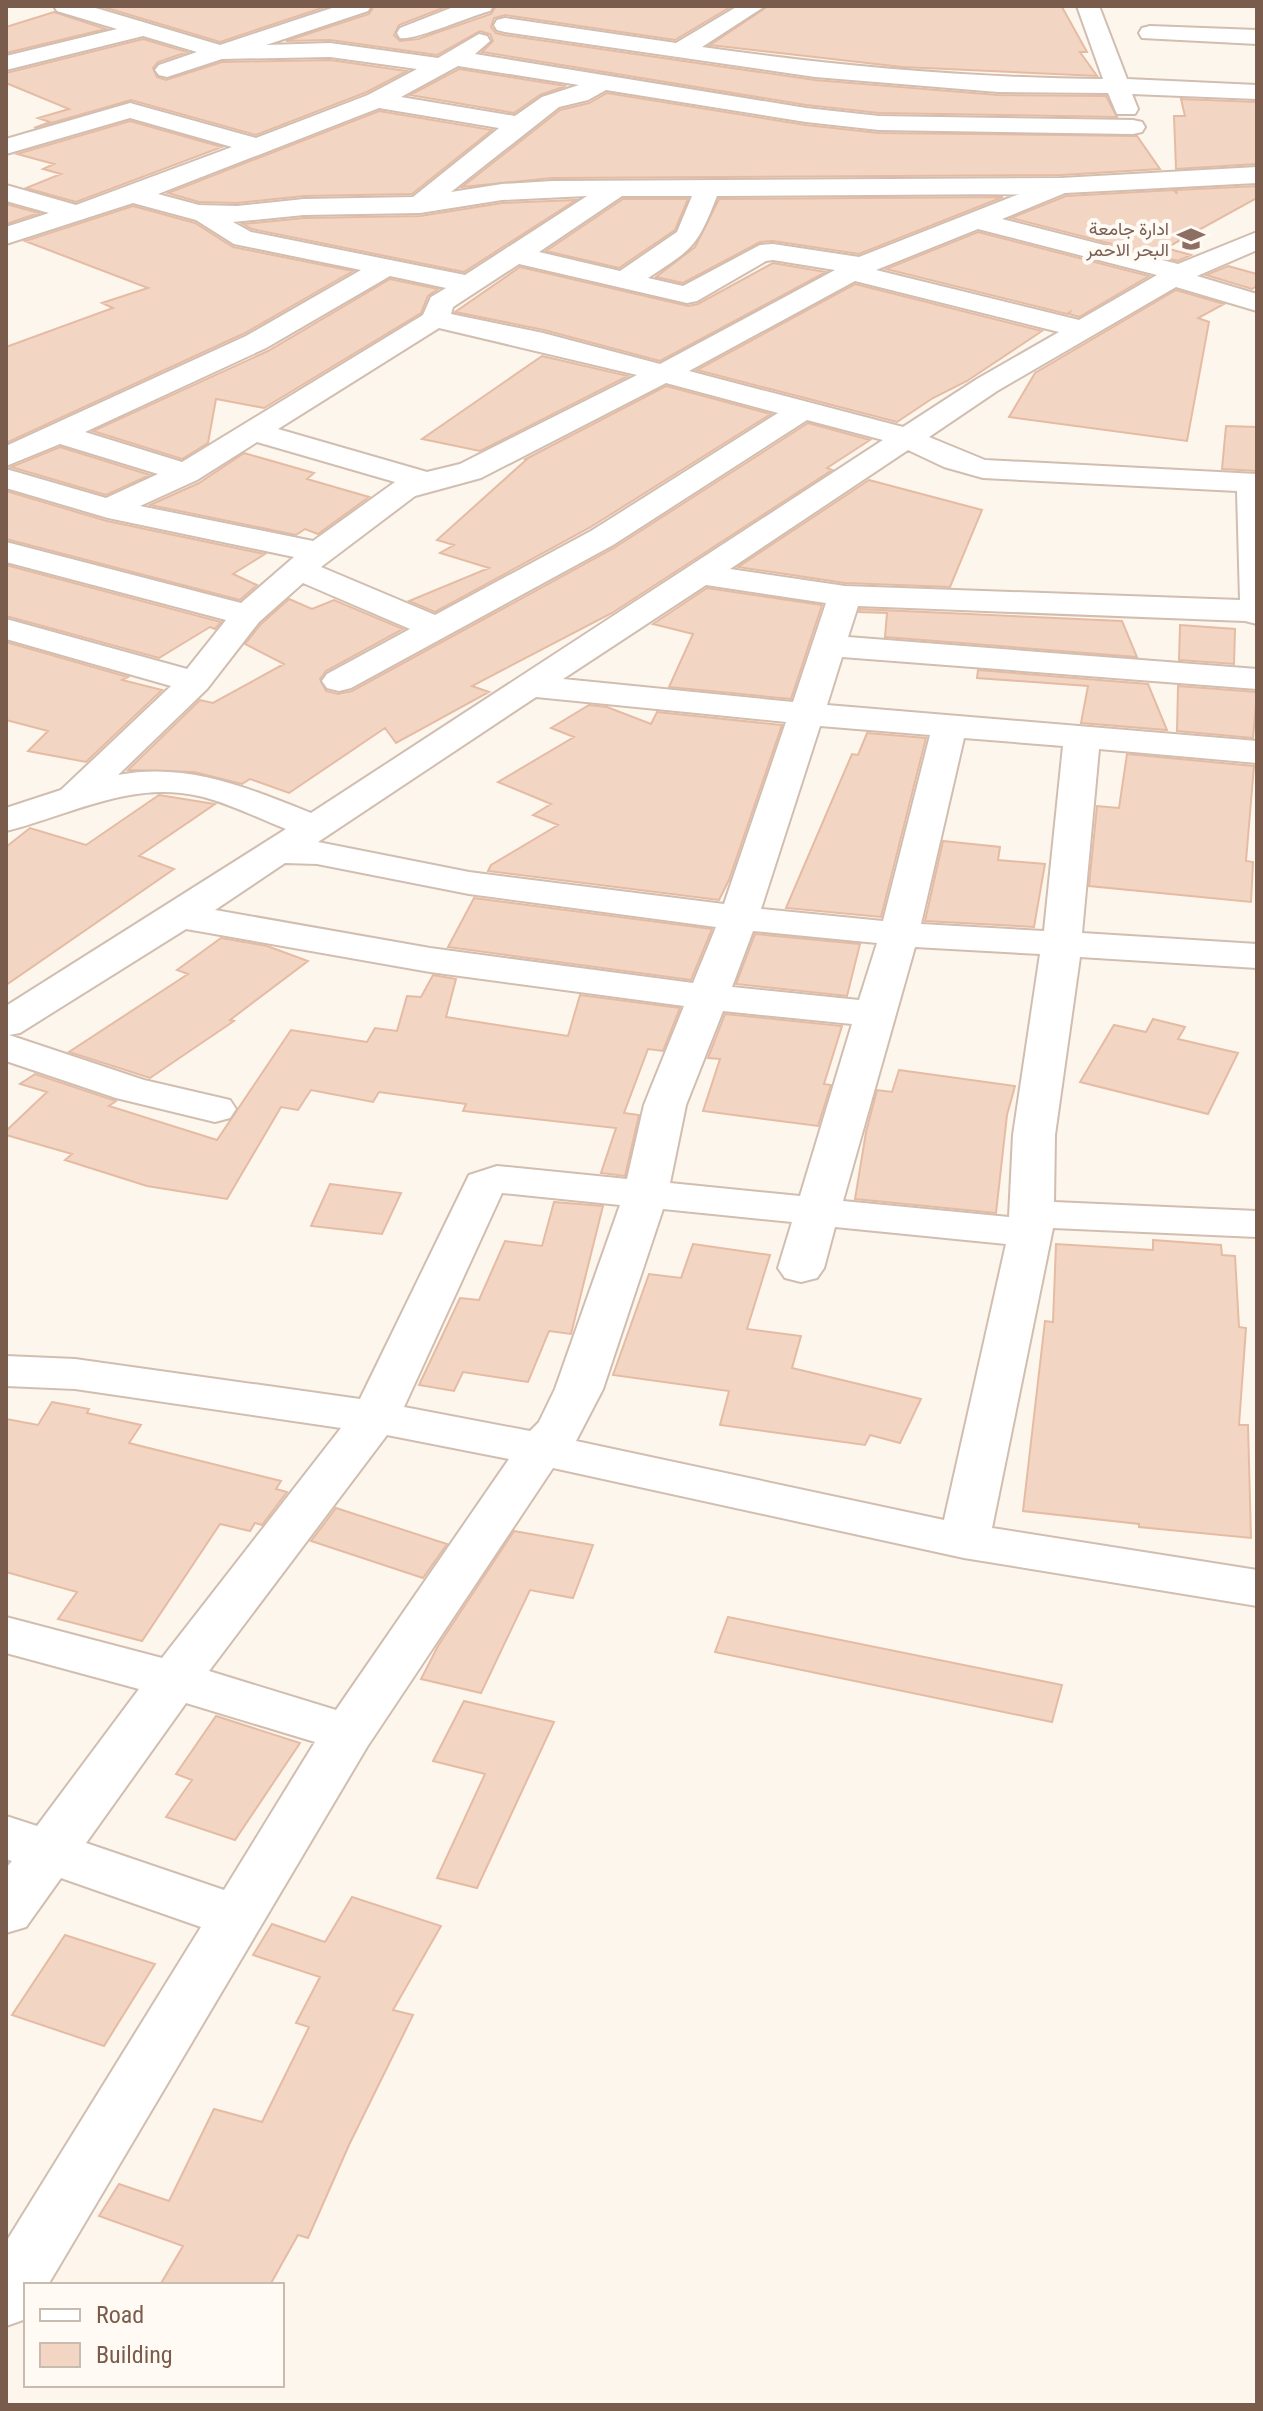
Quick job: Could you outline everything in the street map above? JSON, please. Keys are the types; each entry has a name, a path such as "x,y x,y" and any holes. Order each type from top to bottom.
{"street":[{"path":"65,6 140,30"},
{"path":"298,6 408,33 457,56"},
{"path":"167,70 360,6"},
{"path":"408,33 452,14 482,6"},
{"path":"6,236 132,195 377,100 457,56 537,6"},
{"path":"680,50 754,6"},
{"path":"1088,6 1117,86 1164,182"},
{"path":"505,25 815,70 976,84 1257,92"},
{"path":"6,63 149,29 224,53 330,50 457,56 806,115 879,123 1141,140"},
{"path":"1150,33 1257,37"},
{"path":"420,205 519,124 551,102 580,95 602,82"},
{"path":"377,100 519,124"},
{"path":"6,147 130,110 255,146"},
{"path":"132,195 198,213 237,214 292,207 420,205 502,192 618,187 1061,186 1257,175"},
{"path":"794,254 803,186"},
{"path":"65,801 195,682 247,615 310,561 404,489 470,471 664,373 857,269 1061,186"},
{"path":"108,509 186,473 435,319 441,303 558,230 618,187"},
{"path":"624,281 677,247 689,235 708,187"},
{"path":"6,193 77,213"},
{"path":"198,213 243,238 468,284"},
{"path":"974,220 1176,275 1257,303"},
{"path":"6,1024 180,916 905,437 1176,275 1257,240"},
{"path":"515,255 687,295 760,253 794,254 1082,329"},
{"path":"6,457 256,342 384,268"},
{"path":"435,319 664,373 905,437 955,461 983,469 1255,483 1257,612 845,596 700,574"},
{"path":"339,681 602,538 803,410"},
{"path":"252,431 426,481"},
{"path":"60,434 186,473"},
{"path":"13,486 310,561 435,627"},
{"path":"6,552 247,615"},
{"path":"6,2298 348,1733 541,1449 559,1430 579,1389 646,1194 665,1105 739,918 845,596"},
{"path":"6,629 195,682"},
{"path":"829,646 1257,679"},
{"path":"530,686 806,714 1257,752"},
{"path":"801,1268 899,934 950,724"},
{"path":"964,1541 1032,1223 1034,1135 1062,942 1082,738"},
{"path":"6,820 65,801 159,781 183,782 229,795 313,827"},
{"path":"6,789 65,801"},
{"path":"277,852 317,853 469,883 739,918 899,934 1257,956"},
{"path":"180,916 430,960 706,997 875,1014"},
{"path":"6,1047 131,1089 215,1109"},
{"path":"6,1911 27,1843 174,1680 375,1417 484,1184 497,1179 815,1214 1032,1223 1257,1224"},
{"path":"6,1371 75,1374 375,1417 541,1449 964,1541 1257,1588"},
{"path":"7,1636 174,1680 348,1733"},
{"path":"27,1843 235,1916"}],"building":[{"path":"100,6 328,6 220,42"},
{"path":"374,6 448,6 399,25 394,35 400,41 418,39 491,14 496,6 732,6 675,40 505,15 494,18 491,27 496,33 504,35 815,80 998,95 1106,96 1117,117 879,113 806,105 482,52 493,41 490,34 480,31 437,55 330,40 286,41 369,14"},
{"path":"768,6 1062,7 1087,52 1080,52 1097,76 902,67 710,45"},
{"path":"54,12 106,29 6,53 6,27"},
{"path":"143,39 187,52 158,62 153,68 157,77 166,80 222,62 330,60 407,71 367,92 256,135 131,100 34,128 50,122 38,118 69,109 6,83 6,73"},
{"path":"459,69 566,86 540,95 514,113 410,95"},
{"path":"607,93 806,125 879,133 1137,136 1160,169 1061,175 552,178 462,187 560,110 589,103"},
{"path":"1181,99 1257,102 1257,164 1176,169 1174,116 1185,116"},
{"path":"379,111 492,130 412,194 304,196 237,203 199,202 168,193"},
{"path":"130,121 222,147 76,202 26,188 61,174 43,169 54,164 17,154"},
{"path":"1257,186 1257,198 1166,248 1191,255 1178,261 1011,218 1066,196 1174,190 1177,194 1176,190"},
{"path":"1003,197 859,254 773,241 760,242 683,283 656,277 695,247 719,199"},
{"path":"623,199 688,199 675,230 619,268 546,251"},
{"path":"576,200 464,272 252,229 243,224 304,218 420,216 502,203"},
{"path":"6,204 39,213 6,224"},
{"path":"133,206 195,223 233,247 353,271 245,333 6,443 6,347 113,308 102,303 148,288 25,241"},
{"path":"978,232 1149,276 1079,317 1070,312 1067,314 886,269"},
{"path":"773,263 826,272 660,361 544,330 455,312 520,267 688,306 698,304"},
{"path":"1228,266 1257,274 1257,286 1252,289 1206,275"},
{"path":"390,279 438,289 428,296 421,313 264,408 216,399 208,443 182,459 93,431 268,351"},
{"path":"855,284 1042,331 967,381 933,398 897,422 697,370"},
{"path":"1176,290 1224,304 1198,318 1209,322 1187,441 1009,417 1035,373"},
{"path":"542,356 628,376 480,451 422,439"},
{"path":"666,386 771,414 589,528 435,612 409,601 489,568 440,553 454,545 437,540 524,460"},
{"path":"808,423 870,440 827,468 832,470 612,613 472,686 489,692 396,743 385,728 289,793 250,779 242,784 194,772 128,770 200,700 213,703 284,664 245,644 261,624 289,599 312,609 334,600 403,629 326,671 320,679 326,691 338,694 352,691 614,548"},
{"path":"1226,426 1257,427 1257,471 1222,469"},
{"path":"60,447 150,475 106,495 11,467"},
{"path":"244,453 314,473 307,479 369,497 318,534 305,529 296,535 150,505 199,483"},
{"path":"869,480 982,510 950,587 845,583 738,567"},
{"path":"6,491 107,521 265,554 233,574 257,585 240,600 6,539"},
{"path":"6,565 221,622 215,629 210,627 159,658 6,616"},
{"path":"707,588 822,605 791,699 669,687 693,634 653,624"},
{"path":"860,609 1122,621 1137,657 885,637 887,613 859,612"},
{"path":"1180,625 1235,629 1234,664 1179,660"},
{"path":"6,642 128,677 122,680 162,690 86,762 28,751 48,731 6,720"},
{"path":"978,670 1148,684 1167,730 1081,723 1088,686 977,678"},
{"path":"1178,686 1257,692 1253,738 1177,731"},
{"path":"589,705 607,707 651,724 657,712 782,725 729,880 719,900 488,871 491,865 558,825 533,815 551,804 498,782 574,737 551,728"},
{"path":"867,733 926,738 881,917 786,908 852,754 858,755"},
{"path":"1127,754 1254,766 1246,861 1253,862 1251,902 1089,886 1097,806 1119,808"},
{"path":"159,795 215,804 139,856 174,869 6,985 6,847 30,828 86,845"},
{"path":"943,841 1000,847 998,860 1045,864 1034,927 925,921"},
{"path":"474,898 712,929 691,980 448,947"},
{"path":"755,934 860,944 847,996 736,984"},
{"path":"221,938 267,946 308,961 230,1020 234,1021 150,1078 69,1052 188,974 177,970"},
{"path":"433,975 456,979 446,1017 568,1036 580,995 680,1008 663,1051 648,1049 624,1113 639,1115 625,1176 601,1173 616,1128 463,1111 466,1104 379,1092 373,1102 311,1090 298,1110 281,1107 227,1199 147,1186 65,1160 72,1154 6,1135 6,1131 47,1092 20,1084 35,1074 116,1101 109,1106 217,1140 291,1030 367,1042 375,1028 397,1031 407,996 421,997"},
{"path":"725,1014 842,1026 824,1084 831,1085 818,1126 703,1111 720,1059 708,1058"},
{"path":"1153,1019 1185,1027 1178,1039 1238,1053 1208,1114 1080,1082 1114,1025 1146,1032"},
{"path":"899,1070 1015,1086 1007,1115 996,1213 855,1199 866,1132 877,1090 892,1092"},
{"path":"330,1184 401,1193 382,1234 311,1226"},
{"path":"554,1202 603,1206 571,1334 549,1331 528,1382 463,1372 454,1391 419,1385 460,1298 479,1300 505,1241 542,1246"},
{"path":"1153,1240 1221,1245 1222,1255 1235,1256 1239,1327 1246,1328 1239,1425 1248,1425 1251,1538 1023,1511 1045,1321 1053,1322 1056,1244 1153,1250"},
{"path":"693,1244 770,1255 747,1329 801,1336 792,1368 921,1399 900,1443 870,1435 865,1445 720,1425 729,1391 613,1375 649,1274 681,1278"},
{"path":"52,1402 89,1409 87,1413 141,1425 129,1443 281,1481 276,1489 287,1492 262,1525 255,1523 250,1531 220,1524 142,1641 58,1619 77,1592 6,1572 6,1419 38,1425"},
{"path":"336,1508 447,1544 423,1578 311,1541"},
{"path":"514,1531 593,1545 573,1598 530,1590 481,1693 421,1679 438,1646"},
{"path":"728,1617 1062,1685 1052,1722 715,1652"},
{"path":"464,1701 554,1722 477,1888 437,1878 485,1774 433,1761"},
{"path":"216,1716 300,1743 235,1840 166,1817 192,1780 176,1774"},
{"path":"352,1897 441,1926 393,2010 413,2015 349,2145 308,2238 298,2235 271,2283 161,2283 183,2246 99,2216 119,2184 169,2201 214,2109 262,2122 309,2027 296,2023 320,1977 253,1955 272,1924 325,1942"},
{"path":"65,1935 155,1964 104,2046 12,2015"}],"place":[{"name":"ادارة جامعة البحر الاحمر","path":"1191,239"}]}
